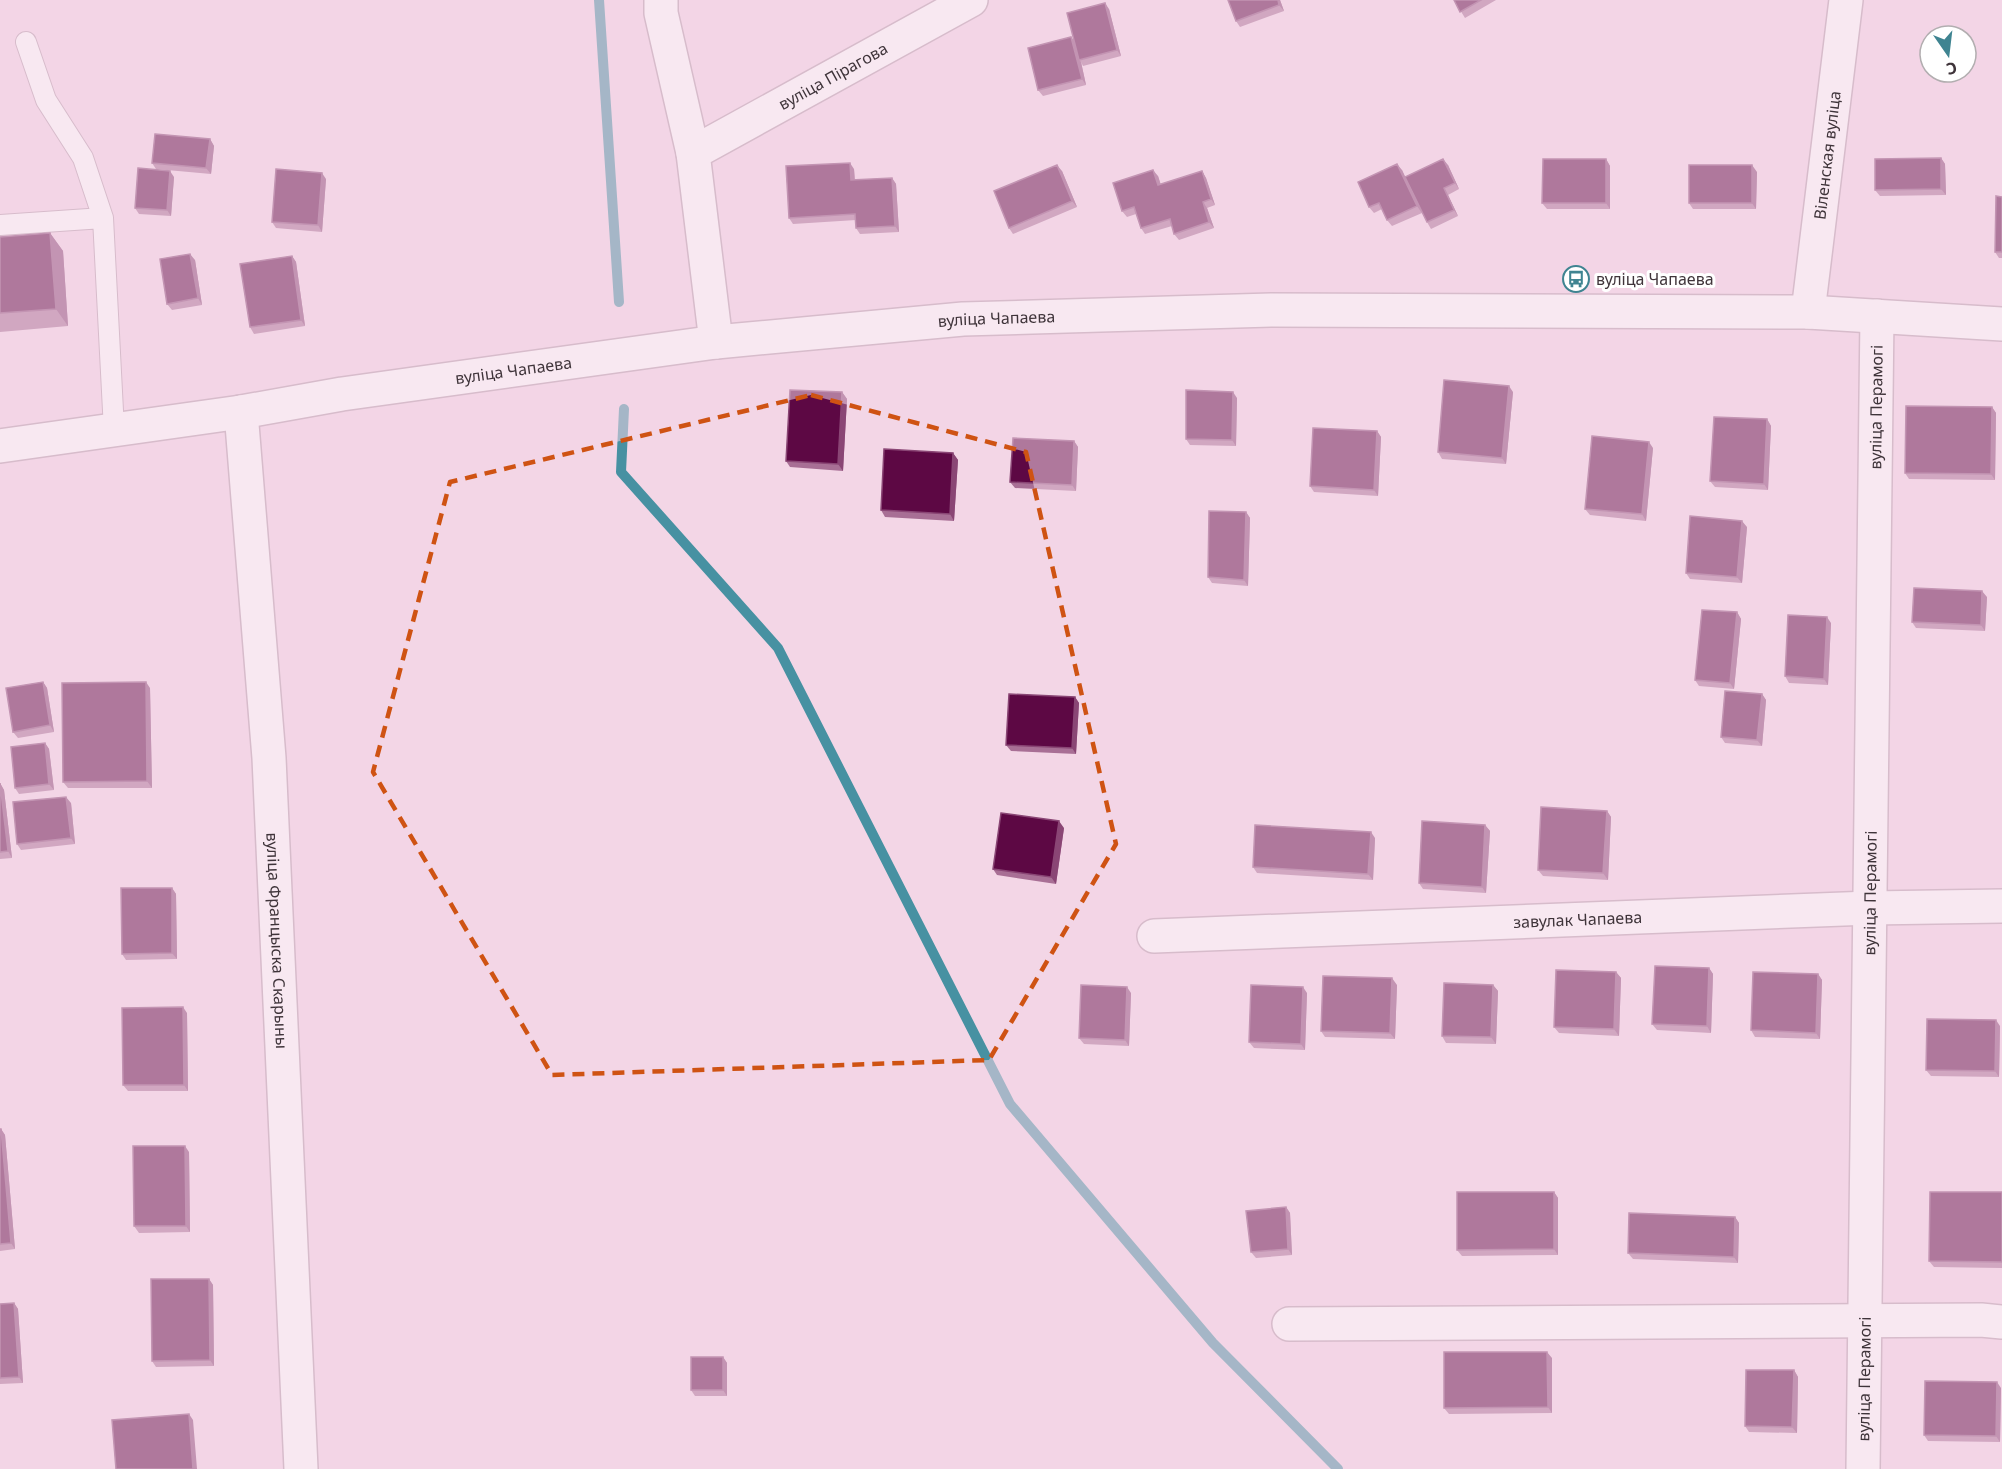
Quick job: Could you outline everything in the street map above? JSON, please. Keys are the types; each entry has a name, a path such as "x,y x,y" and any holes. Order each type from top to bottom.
{"street":[{"path":"661,0 661,14 693,153 716,342"},
{"name":"вуліца Пірагова","path":"693,153 971,0"},
{"name":"Віленская вуліца","path":"1808,312 1846,0"},
{"name":"вуліца Чапаева","path":"0,446 241,412 342,394 716,342 963,319 1235,311 1808,312 2002,324"},
{"name":"вуліца Перамогі","path":"1863,1469 1877,316"},
{"name":"вуліца Францыска Скарыны","path":"241,412 269,758 301,1469"},
{"name":"завулак Чапаева","path":"1154,936 1870,908 2002,906"},
{"path":"1289,1324 1981,1320 2002,1322"}],"lane":[{"path":"26,42 46,100 83,158 103,218 114,430"},
{"path":"0,225 103,218"}],"highlighted area":[{"path":"811,395 1026,452 1116,844 989,1060 552,1075 373,772 450,482"}],"building":[{"path":"1228,0 1278,0 1279,5 1236,21"},
{"path":"1454,0 1481,0 1460,12"},
{"path":"1105,3 1117,50 1079,60 1067,13"},
{"path":"1071,37 1082,79 1038,90 1028,48"},
{"path":"155,134 210,139 206,168 152,163"},
{"path":"1941,158 1941,189 1875,190 1875,159"},
{"path":"1443,159 1455,183 1444,188 1454,210 1427,222 1405,177"},
{"path":"1543,159 1606,159 1606,203 1542,203"},
{"path":"850,163 851,180 892,178 895,226 856,228 855,214 789,218 786,166"},
{"path":"1397,164 1417,206 1387,220 1379,203 1369,207 1358,182"},
{"path":"1057,165 1072,201 1009,228 994,191"},
{"path":"1689,165 1752,165 1752,203 1689,203"},
{"path":"138,168 170,171 167,210 135,208"},
{"path":"276,169 322,173 318,225 272,222"},
{"path":"1153,170 1158,185 1202,171 1211,199 1203,202 1209,222 1174,234 1170,219 1141,228 1134,207 1122,211 1113,183"},
{"path":"1996,196 2002,197 2002,252 1995,252"},
{"path":"50,233 56,309 0,313 0,237"},
{"path":"190,254 198,298 167,304 160,259"},
{"path":"292,256 301,320 250,327 240,264"},
{"path":"1444,380 1509,386 1502,458 1438,452"},
{"path":"790,390 842,392 838,464 786,461"},
{"path":"1186,390 1233,392 1232,440 1186,439"},
{"path":"1906,406 1992,407 1991,474 1905,473"},
{"path":"1714,417 1767,419 1764,484 1710,481"},
{"path":"1313,428 1377,431 1374,490 1310,486"},
{"path":"1592,436 1649,442 1642,514 1585,509"},
{"path":"1013,438 1074,441 1072,485 1010,482"},
{"path":"884,449 953,453 950,514 881,510"},
{"path":"1209,511 1246,512 1244,580 1208,577"},
{"path":"1690,516 1742,521 1737,577 1686,573"},
{"path":"1914,588 1982,591 1981,625 1912,622"},
{"path":"1702,610 1737,612 1730,683 1695,680"},
{"path":"1788,615 1827,617 1824,679 1785,676"},
{"path":"43,682 50,725 13,732 6,688"},
{"path":"146,682 147,781 63,782 62,683"},
{"path":"1725,691 1762,694 1757,740 1721,737"},
{"path":"1009,694 1075,697 1072,748 1006,745"},
{"path":"45,743 49,784 15,788 11,747"},
{"path":"0,783 8,851 0,852"},
{"path":"66,797 71,838 17,844 13,802"},
{"path":"1541,807 1607,811 1603,873 1538,870"},
{"path":"1001,813 1059,821 1051,877 993,869"},
{"path":"1422,821 1485,825 1482,887 1419,883"},
{"path":"1255,825 1371,832 1368,874 1253,867"},
{"path":"121,888 172,888 172,953 122,954"},
{"path":"1655,966 1709,968 1707,1026 1652,1024"},
{"path":"1556,970 1616,972 1614,1029 1554,1027"},
{"path":"1753,972 1818,974 1816,1033 1751,1030"},
{"path":"1323,976 1392,978 1390,1033 1321,1031"},
{"path":"1444,983 1493,985 1491,1037 1442,1036"},
{"path":"1081,985 1127,987 1125,1040 1079,1038"},
{"path":"1251,985 1303,987 1301,1044 1249,1042"},
{"path":"183,1007 184,1085 123,1085 122,1008"},
{"path":"1927,1019 1996,1020 1995,1071 1926,1070"},
{"path":"0,1129 11,1243 0,1244"},
{"path":"133,1146 185,1146 186,1226 134,1226"},
{"path":"1457,1192 1554,1192 1554,1249 1457,1250"},
{"path":"1930,1192 2002,1192 2002,1262 1929,1261"},
{"path":"1286,1207 1288,1249 1251,1252 1246,1211"},
{"path":"1629,1213 1735,1217 1734,1257 1628,1253"},
{"path":"151,1279 209,1279 210,1360 152,1361"},
{"path":"14,1303 19,1377 0,1378 0,1304"},
{"path":"1444,1352 1547,1352 1548,1407 1444,1408"},
{"path":"691,1357 723,1357 723,1390 691,1390"},
{"path":"1746,1370 1794,1370 1792,1427 1745,1426"},
{"path":"1925,1381 1997,1382 1996,1436 1924,1435"},
{"path":"189,1414 193,1469 116,1469 112,1420"}],"waterway":[{"path":"599,0 619,302"},
{"path":"624,409 621,472 778,648 1010,1104 1213,1343 1338,1469"}],"place":[{"name":"вуліца Чапаева","path":"1576,279"}]}
